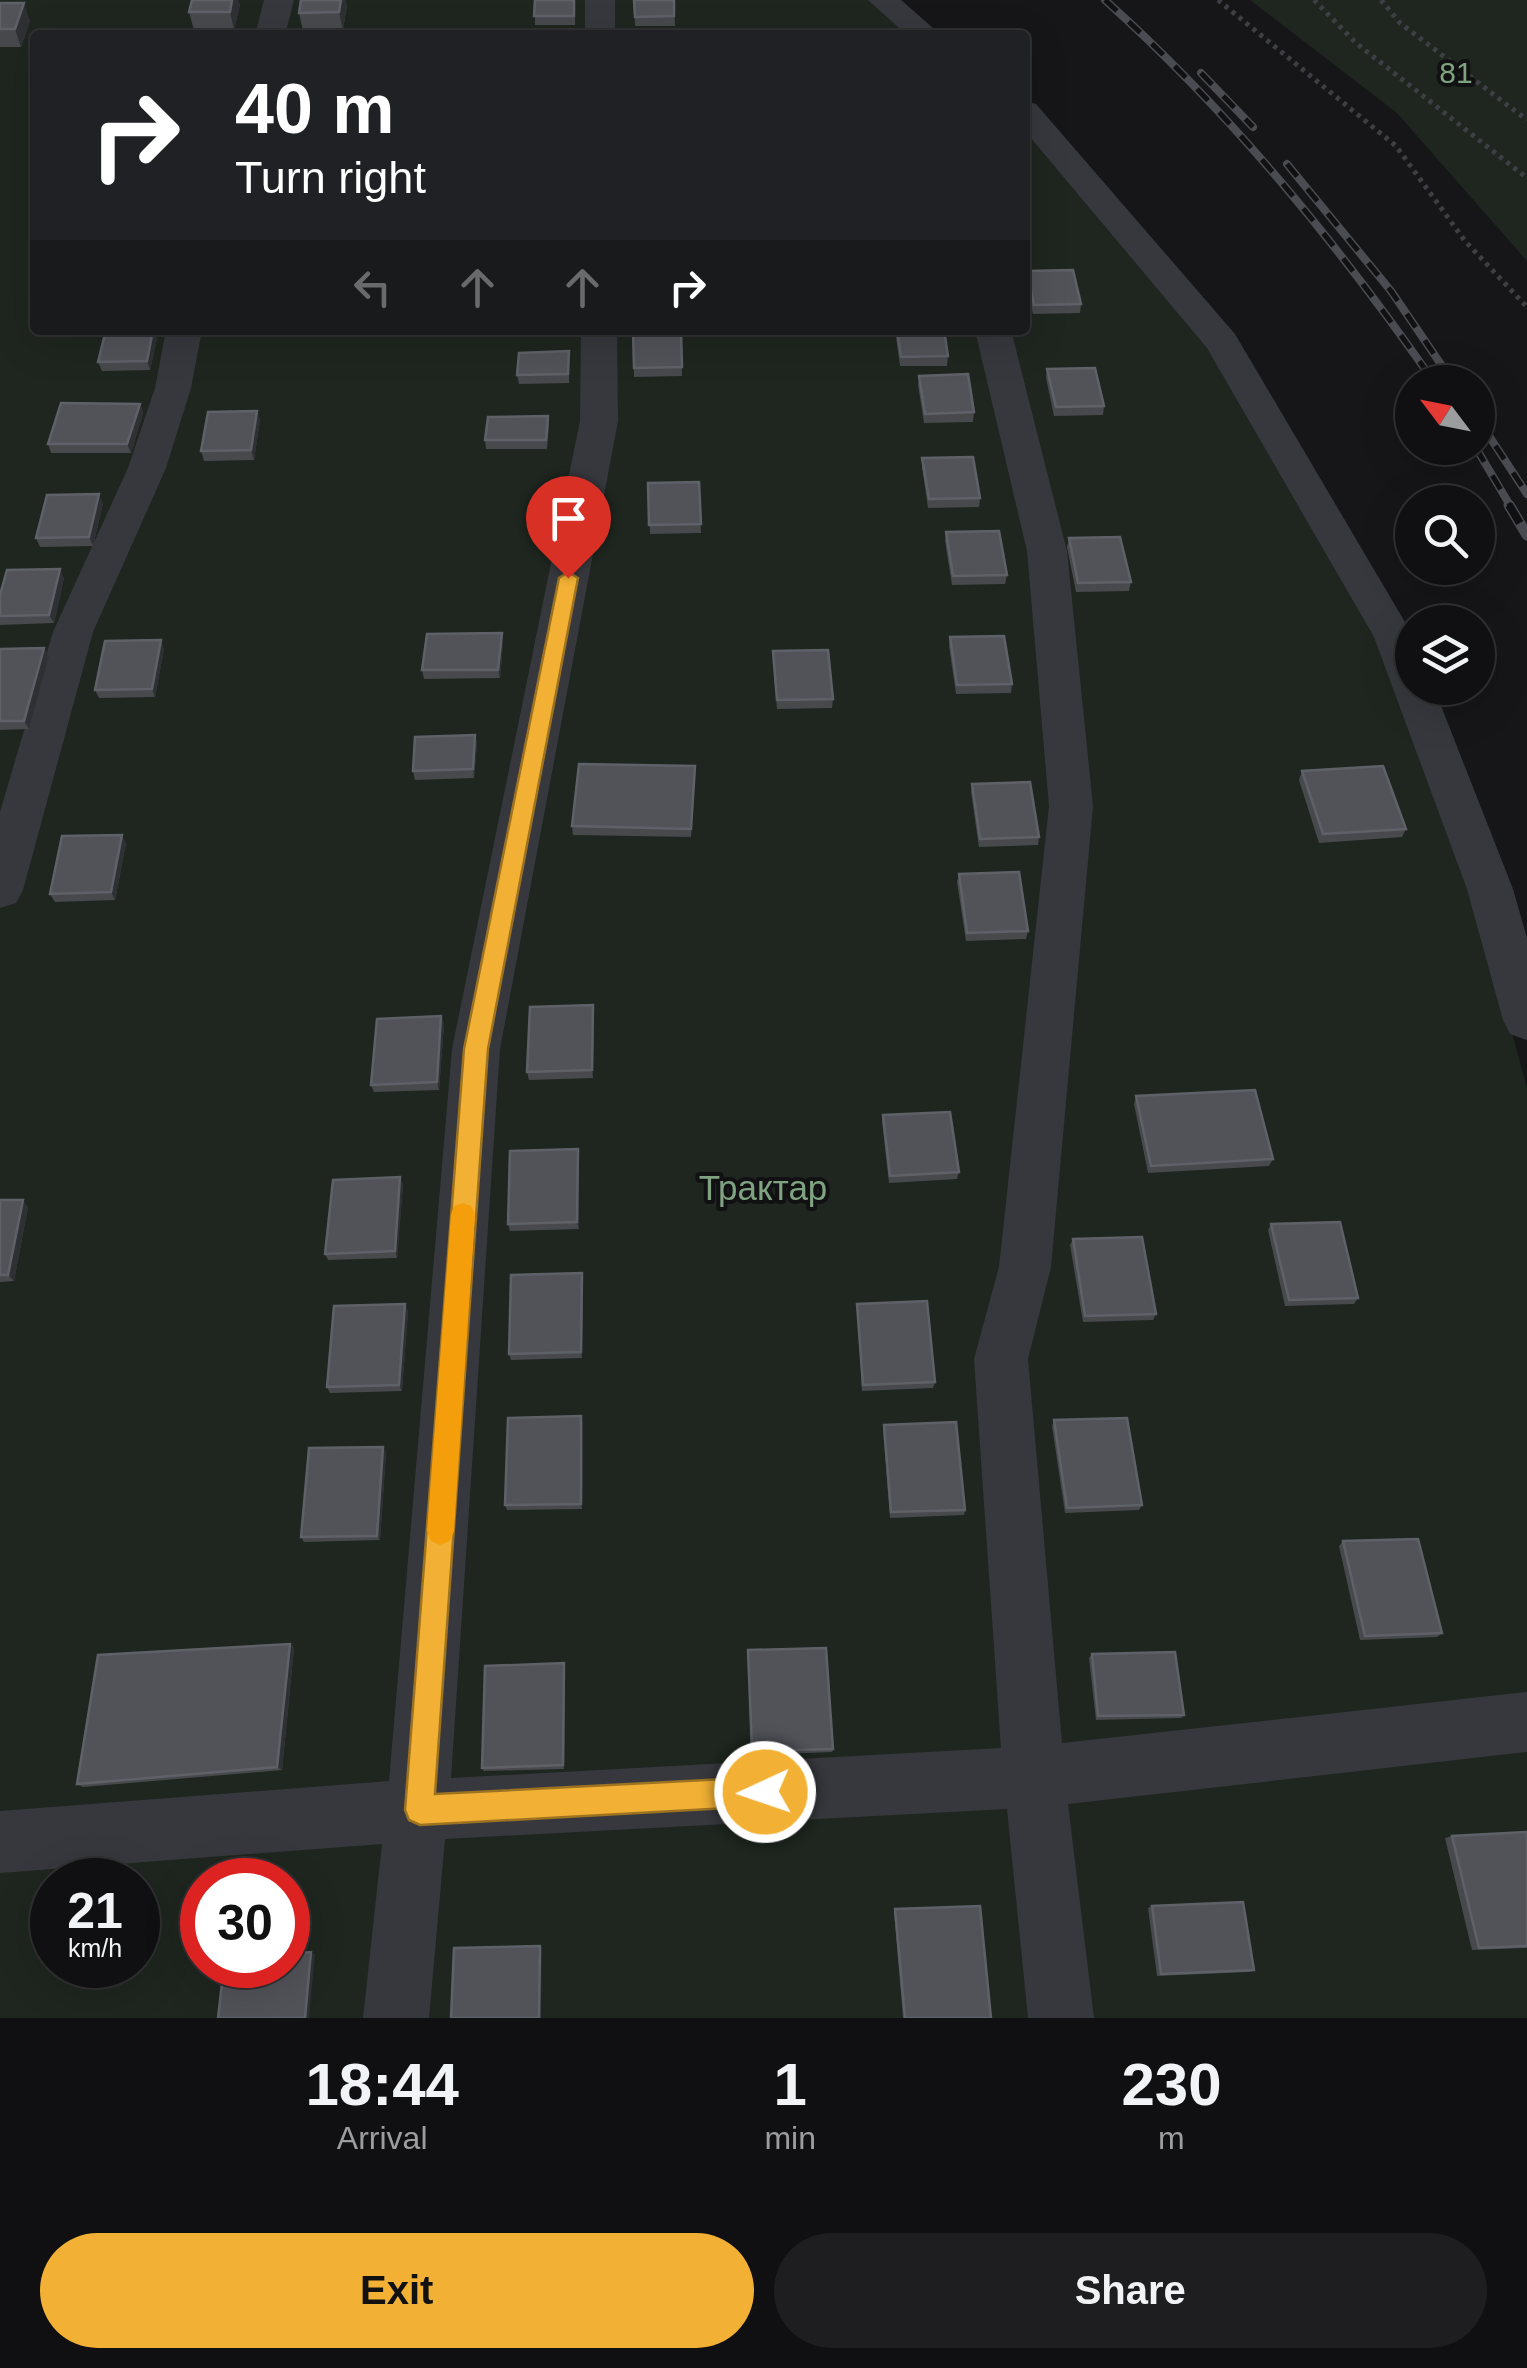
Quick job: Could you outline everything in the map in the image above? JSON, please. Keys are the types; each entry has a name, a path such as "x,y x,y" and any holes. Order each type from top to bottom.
{"street":[{"path":"271,30 279,0"},
{"path":"600,0 600,30"},
{"path":"882,0 919,30"},
{"path":"1030,117 1222,342 1395,640"},
{"path":"0,890 73,632 146,468 173,388 183,335"},
{"path":"396,2018 420,1810 476,1049 599,421 599,335"},
{"path":"994,335 1046,551 1071,806 1025,1266 1001,1359 1034,1777 1061,2018"},
{"path":"1420,705 1490,888 1527,1020"},
{"path":"0,1842 420,1810 1034,1777 1527,1722"}],"path":[{"path":"1218,0 1396,146 1465,241 1527,307"},
{"path":"1314,0 1356,43 1527,178"},
{"path":"1382,0 1400,23 1527,120"}],"green space":[{"name":"Трактар","path":"0,0 869,0 905,30 30,30 30,335 1030,335 1030,133 1209,344 1378,639 1395,684 1395,705 1403,705 1473,889 1527,1088 1527,2018 0,2018"},
{"name":"81","path":"1250,0 1527,0 1527,261 1397,113"}],"building":[{"path":"192,0 232,0 230,12 189,12"},
{"path":"301,0 341,0 339,12 299,13"},
{"path":"535,0 574,0 574,16 534,16"},
{"path":"634,0 674,0 674,16 635,17"},
{"path":"0,3 24,3 15,29 0,29"},
{"path":"1073,270 1081,304 1034,305 1030,271"},
{"path":"105,335 152,335 147,361 98,362"},
{"path":"633,335 681,335 682,367 634,368"},
{"path":"898,335 945,335 948,356 901,357"},
{"path":"569,351 568,374 517,375 519,353"},
{"path":"1095,368 1104,406 1056,407 1047,369"},
{"path":"968,374 974,412 925,414 919,376"},
{"path":"61,403 140,404 127,444 48,444"},
{"path":"257,411 251,450 201,451 208,412"},
{"path":"548,416 546,440 485,440 488,417"},
{"path":"973,457 980,498 929,499 922,458"},
{"path":"699,482 701,524 649,525 648,483"},
{"path":"99,494 89,537 36,538 47,495"},
{"path":"999,531 1007,575 953,576 946,532"},
{"path":"1120,537 1131,582 1078,583 1069,538"},
{"path":"60,569 49,615 0,616 0,595 7,570"},
{"path":"502,633 498,670 422,670 427,634"},
{"path":"1004,636 1012,684 957,685 950,637"},
{"path":"161,640 152,689 95,690 105,641"},
{"path":"44,648 24,721 0,721 0,649"},
{"path":"828,650 833,699 777,700 773,651"},
{"path":"475,735 473,769 413,771 415,737"},
{"path":"579,764 695,766 691,829 572,826"},
{"path":"1383,766 1406,829 1323,834 1302,771"},
{"path":"1030,782 1039,837 980,839 972,784"},
{"path":"122,835 111,892 50,894 62,836"},
{"path":"1019,872 1028,931 967,933 959,874"},
{"path":"593,1005 592,1070 527,1072 530,1007"},
{"path":"441,1016 437,1082 371,1085 377,1019"},
{"path":"1255,1090 1273,1159 1151,1166 1136,1096"},
{"path":"950,1112 959,1172 890,1176 883,1115"},
{"path":"578,1149 577,1222 508,1224 510,1151"},
{"path":"400,1177 395,1251 325,1254 333,1180"},
{"path":"0,1200 23,1200 8,1275 0,1275"},
{"path":"1340,1222 1358,1298 1289,1300 1271,1224"},
{"path":"1142,1237 1156,1314 1085,1316 1073,1239"},
{"path":"582,1273 581,1352 509,1354 511,1275"},
{"path":"927,1301 935,1382 863,1385 857,1304"},
{"path":"405,1304 399,1385 327,1387 334,1306"},
{"path":"581,1416 581,1504 505,1505 508,1418"},
{"path":"1127,1418 1142,1505 1067,1508 1054,1420"},
{"path":"956,1422 965,1510 891,1512 884,1425"},
{"path":"383,1447 377,1536 301,1537 309,1448"},
{"path":"1418,1539 1442,1633 1365,1636 1343,1541"},
{"path":"290,1644 277,1767 77,1784 98,1655"},
{"path":"826,1648 833,1749 752,1751 748,1650"},
{"path":"1175,1652 1184,1715 1098,1716 1092,1654"},
{"path":"564,1663 563,1765 482,1768 485,1666"},
{"path":"1527,1832 1527,1946 1479,1948 1452,1836"},
{"path":"1243,1902 1254,1970 1161,1974 1152,1906"},
{"path":"980,1906 991,2018 905,2018 895,1909"},
{"path":"540,1946 539,2018 451,2018 454,1948"},
{"path":"221,1988 308,1988 305,2018 218,2018"}],"railway":[{"path":"1105,0 1196,88 1281,182 1422,365"},
{"path":"1201,73 1253,127"},
{"path":"1287,164 1391,291 1441,365"},
{"path":"1495,445 1527,494"},
{"path":"1486,465 1511,507"},
{"path":"1509,505 1527,535"}],"slow traffic":[{"path":"440,1531 463,1214"}],"route":[{"path":"568,578 476,1049 420,1810 765,1792"}]}
